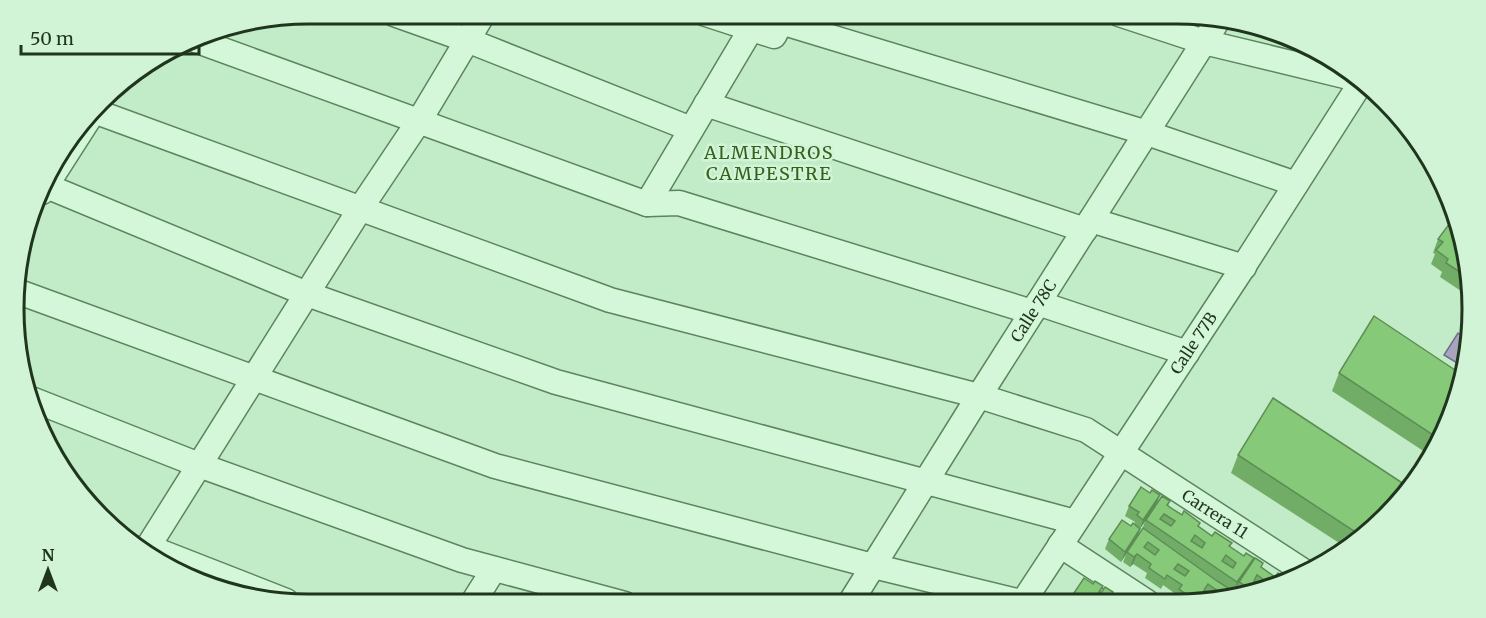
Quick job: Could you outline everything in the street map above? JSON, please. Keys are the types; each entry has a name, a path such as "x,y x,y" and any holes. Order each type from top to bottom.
{"street":[{"path":"422,24 691,129"},
{"path":"143,540 199,465 360,209 419,121 477,24"},
{"path":"736,24 774,36 780,24"},
{"path":"802,24 1147,133 1296,184"},
{"path":"1149,24 1204,42 1340,76"},
{"name":"Calle 78C","path":"856,594 1214,26"},
{"path":"647,204 751,29"},
{"path":"205,44 647,204 679,203 1187,353"},
{"name":"Calle 77B","path":"1027,594 1244,267 1356,88"},
{"path":"706,104 1088,225 1244,267"},
{"name":"Carrera 11","path":"100,115 610,300 979,396 1086,430 1298,567"},
{"path":"50,190 307,294 556,382 1076,522"},
{"path":"25,294 495,466 873,567 988,594"},
{"path":"40,402 199,465 462,560 566,594"},
{"path":"1060,545 1135,594"},
{"path":"162,554 256,589"},
{"path":"478,594 494,569"}],"shaded area":[{"path":"1458,333 1461,335 1457,363 1444,355"}],"building":[{"path":"1449,224 1460,272 1446,263 1448,259 1436,250 1443,242 1438,239"},
{"path":"1374,316 1456,370 1447,401 1433,435 1339,373"},
{"path":"1273,398 1402,483 1379,511 1354,531 1238,455"},
{"path":"1141,487 1150,493 1152,490 1160,495 1143,520 1137,515 1139,512 1129,506"},
{"path":"1162,496 1170,501 1167,505 1182,515 1184,511 1200,523 1198,526 1212,536 1215,532 1232,543 1229,546 1244,556 1246,553 1254,558 1237,582 1146,520","holes":["1164,514 1175,521 1171,526 1160,519","1195,535 1205,543 1202,548 1191,541","1226,555 1236,563 1233,568 1222,561"]},
{"path":"1122,520 1131,526 1133,523 1140,529 1125,552 1109,539"},
{"path":"1143,528 1230,589 1218,591 1208,584 1204,590 1208,592 1185,594 1179,589 1182,585 1167,575 1165,579 1149,568 1151,564 1137,554 1134,557 1127,552","holes":["1148,542 1159,550 1155,555 1144,547","1178,564 1189,571 1185,576 1174,569"]},
{"path":"1255,558 1263,563 1261,567 1275,577 1264,580 1257,575 1254,581 1256,583 1245,586 1239,582"},
{"path":"1084,578 1093,584 1095,581 1103,586 1098,594 1073,594"},
{"path":"1105,587 1113,592 1112,594 1100,594"}],"district":[{"name":"ALMENDROS CAMPESTRE","path":"769,163"}]}
